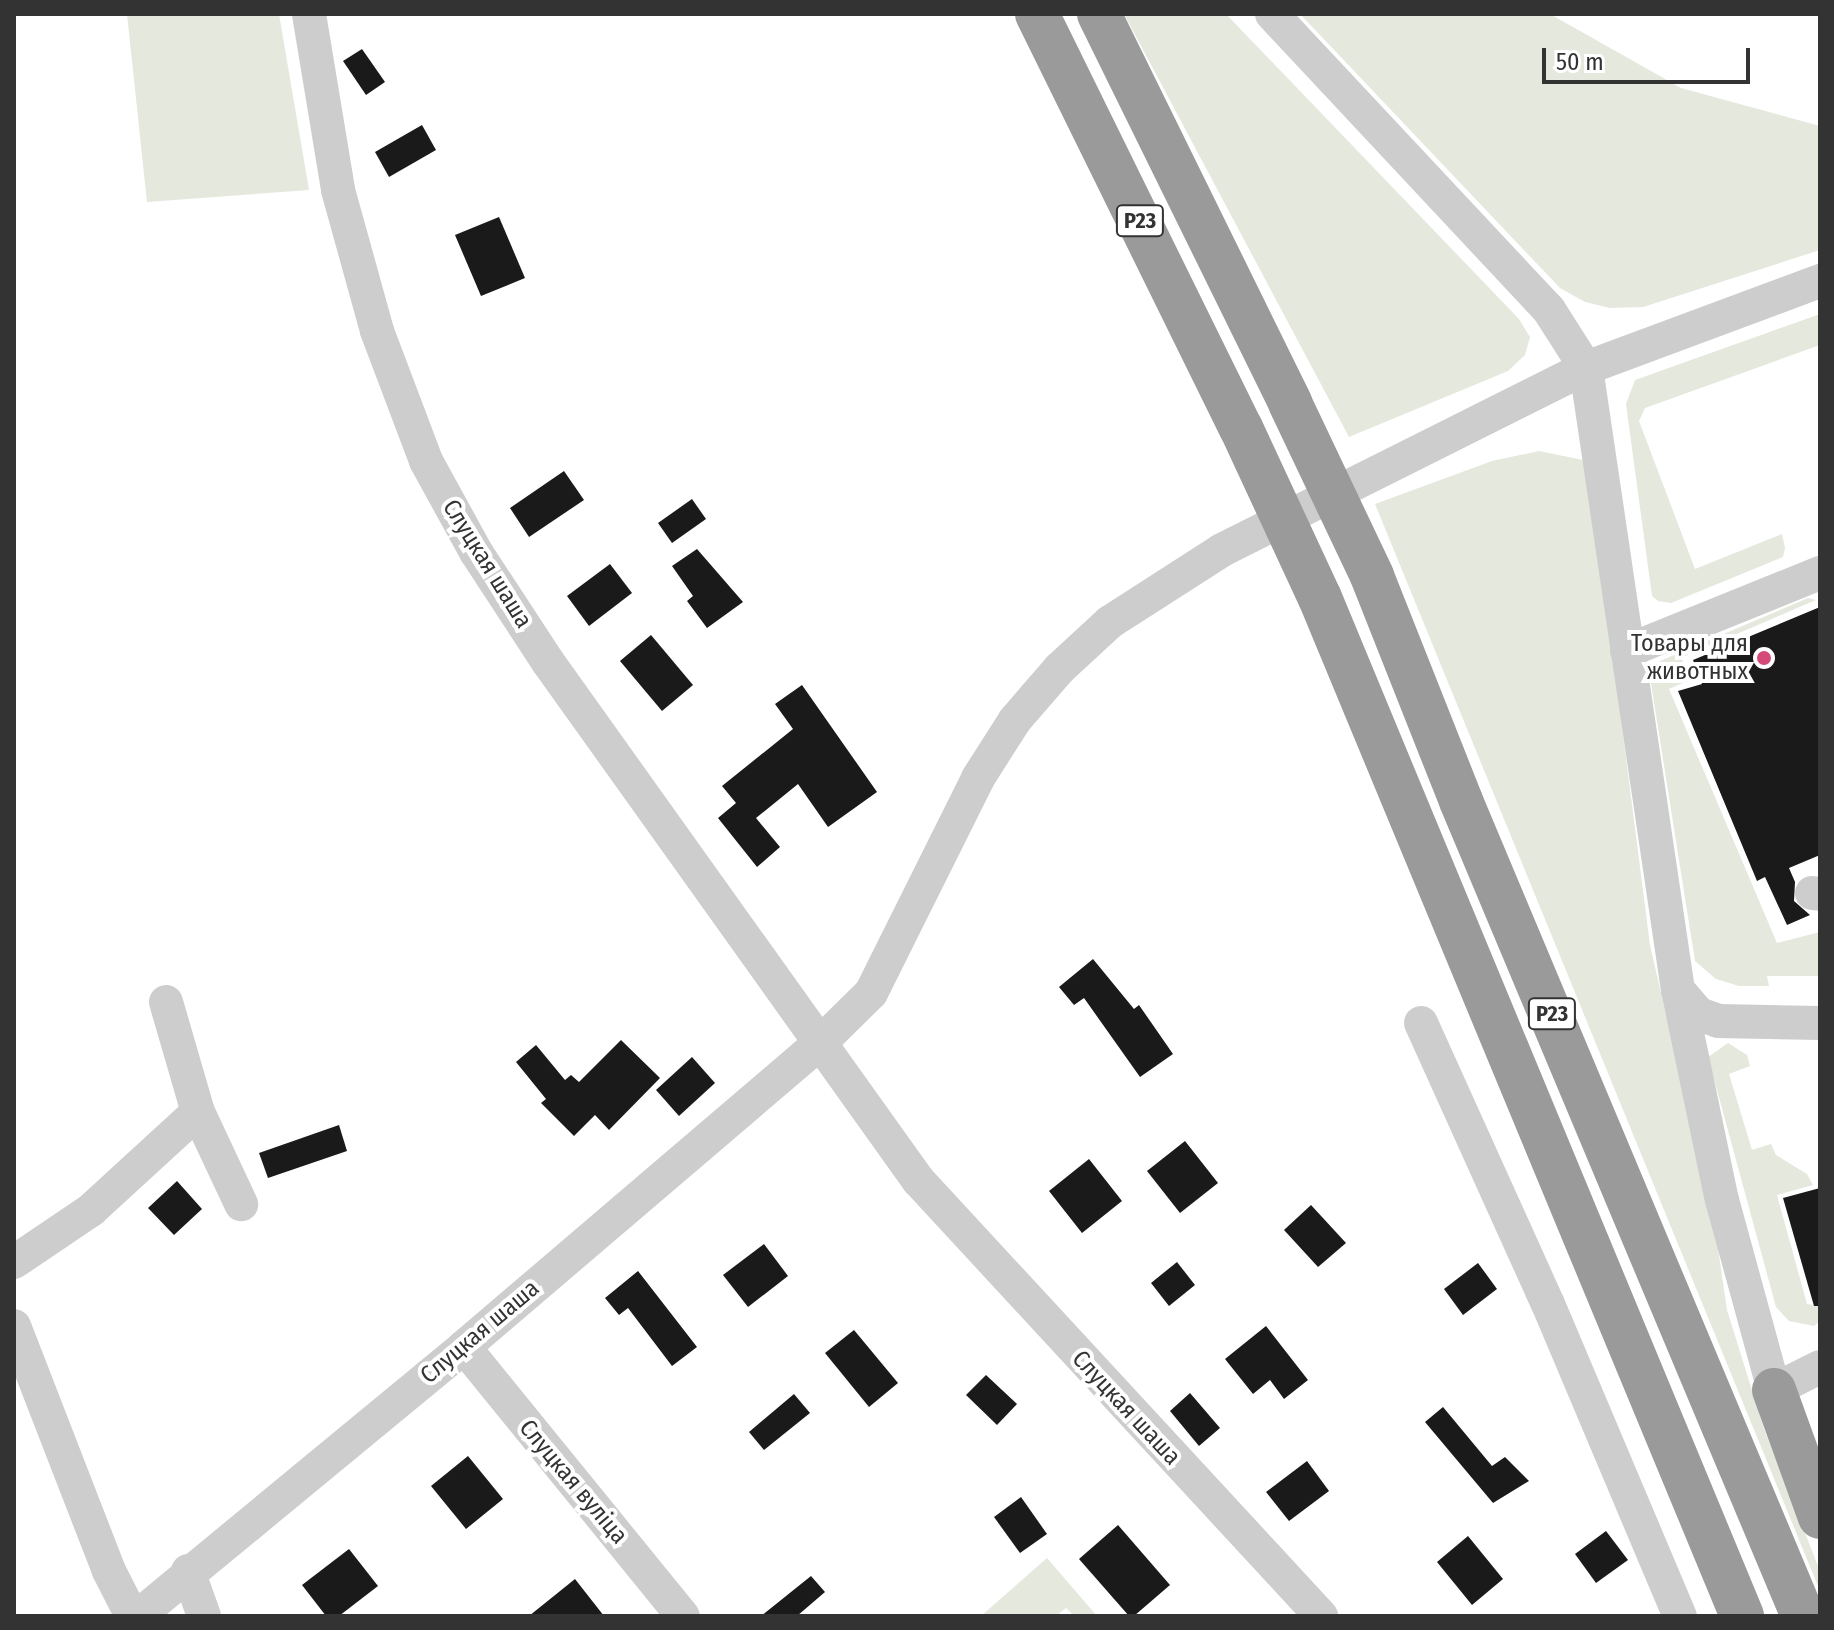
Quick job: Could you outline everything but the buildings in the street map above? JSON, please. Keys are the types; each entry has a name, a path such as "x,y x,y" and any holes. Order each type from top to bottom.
{"highway":[{"name":"Р23","path":"1037,14 1241,428 1320,598 1742,1616"},
{"name":"Р23","path":"1099,14 1372,576 1461,801 1803,1616"},
{"path":"1774,1390 1820,1517"}],"street":[{"name":"Слуцкая шаша","path":"309,14 338,190 377,331 426,461 476,552 548,662 818,1045 918,1180 1321,1616"},
{"path":"1272,14 1549,310 1586,368 1678,990 1722,1200 1774,1390 1820,1367"},
{"path":"818,1045 871,993 978,778 1015,720 1059,669 1110,622 1222,550 1586,368 1820,281"},
{"path":"1627,651 1816,574"},
{"path":"1678,990 1699,1014 1718,1021 1820,1023"},
{"path":"166,1002 198,1112 241,1204"},
{"path":"1421,1023 1548,1304 1680,1616"},
{"name":"Слуцкая шаша","path":"138,1616 188,1571 464,1347 818,1045"},
{"path":"14,1262 91,1210 198,1112"},
{"path":"14,1326 109,1571 132,1616"},
{"name":"Слуцкая вуліца","path":"464,1347 683,1616"},
{"path":"188,1571 204,1616"}],"shaded area":[{"path":"127,14 279,14 309,190 147,202"},
{"path":"1124,14 1226,14 1519,319 1530,337 1525,355 1508,371 1349,437"},
{"path":"1300,14 1550,14 1681,88 1820,126 1820,250 1643,307 1610,308 1585,302 1560,288"},
{"path":"1820,314 1820,345 1645,408 1639,421 1695,569 1782,534 1785,548 1783,557 1671,603 1658,601 1652,596 1626,404 1635,380"},
{"path":"1539,451 1588,461 1650,945 1715,1228 1727,1310 1764,1429 1820,1571 1820,1591 1375,504 1492,461"},
{"path":"1808,598 1816,600 1681,658 1692,679 1669,689 1777,943 1820,932 1820,976 1767,976 1769,986 1739,986 1716,979 1695,961 1650,677 1660,661"},
{"path":"1728,1043 1747,1055 1750,1066 1729,1074 1752,1150 1771,1144 1776,1155 1807,1174 1813,1185 1777,1195 1807,1304 1820,1306 1820,1321 1814,1326 1789,1321 1776,1307 1708,1057"},
{"path":"1047,1558 1097,1616 1074,1616 1066,1608 1056,1616 981,1616"}],"place":[{"name":"Товары для животных","path":"1764,658"}]}
